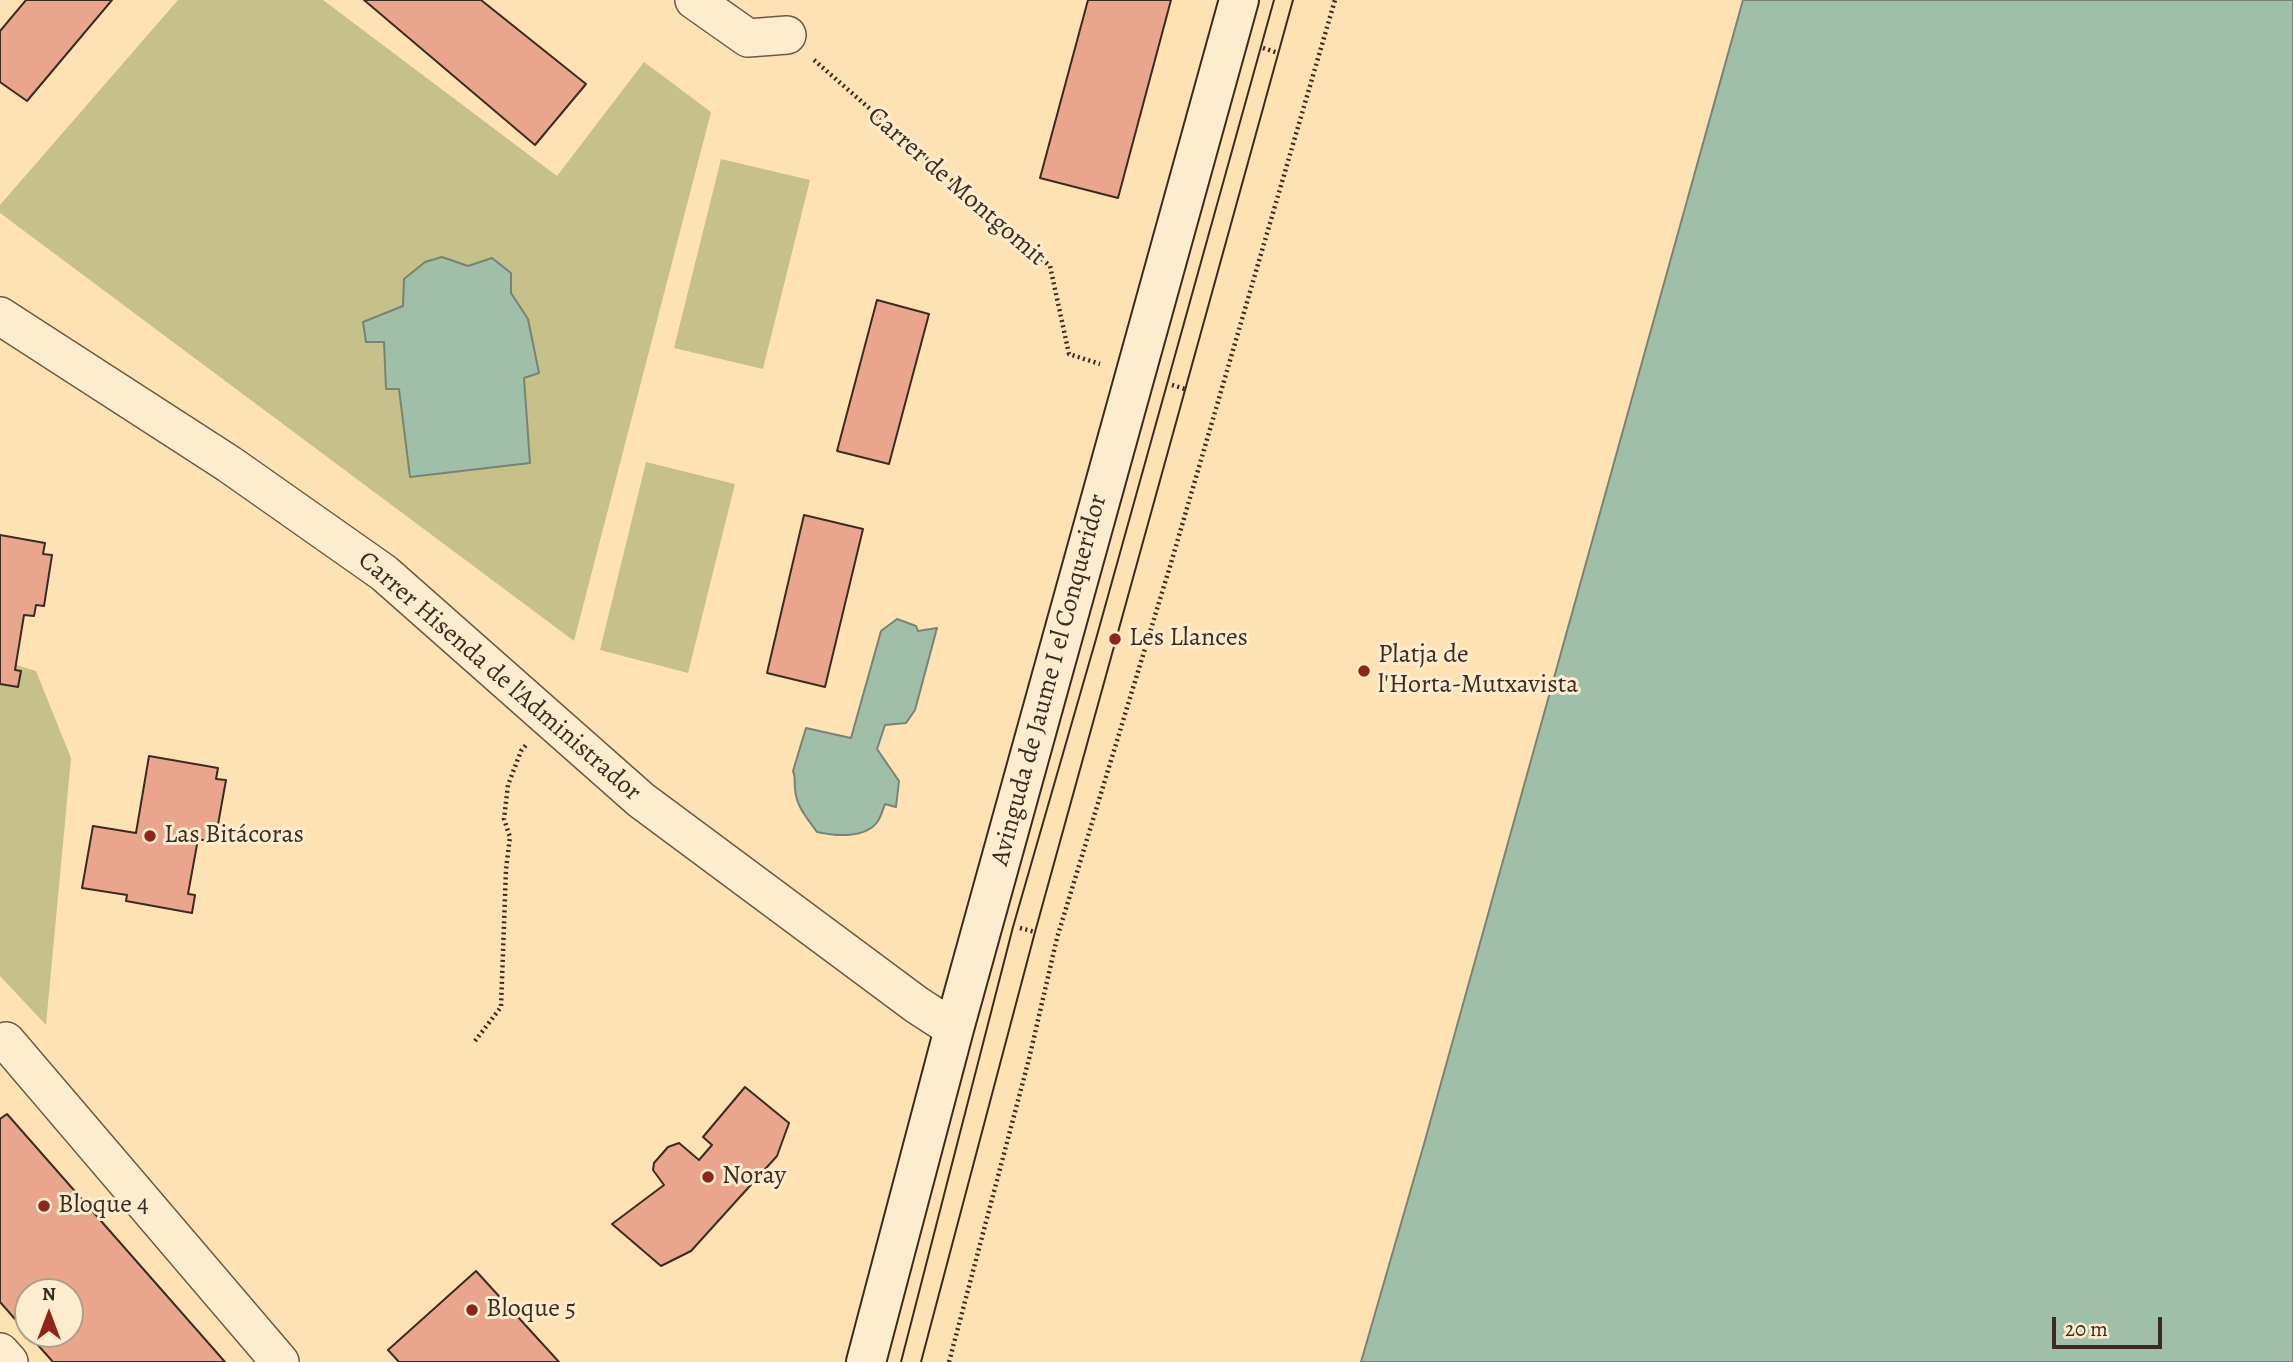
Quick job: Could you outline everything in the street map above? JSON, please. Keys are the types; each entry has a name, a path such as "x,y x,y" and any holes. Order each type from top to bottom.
{"street":[{"path":"694,0 748,38 787,36"},
{"name":"Avinguda de Jaume I el Conqueridor","path":"866,1362 954,1029 1239,0"},
{"name":"Carrer Hisenda de l'Administrador","path":"0,316 229,464 384,573 641,800 917,1005 954,1029"},
{"path":"6,1041 280,1362"},
{"path":"0,1352 9,1362"}],"path":[{"path":"949,1362 1058,938 1171,564 1335,0"},
{"name":"Carrer de Montgomit","path":"787,36 859,102 1050,266 1069,354 1185,389"},
{"path":"475,1041 501,1007 506,869 510,837 504,819 508,785"}],"shaded area":[{"path":"178,0 323,0 557,176 644,62 711,112 574,641 0,213 0,205"},
{"path":"1743,0 2293,0 2293,1362 1361,1362"},
{"path":"721,159 810,180 763,369 674,348"},
{"path":"442,257 468,266 492,258 511,273 511,293 528,319 539,373 524,378 530,463 410,477 399,389 386,389 384,342 366,342 363,322 403,306 404,279 425,262"},
{"path":"646,462 735,484 688,673 600,650"},
{"path":"897,619 916,626 918,631 937,628 915,710 906,723 885,725 877,749 899,781 896,807 885,804 878,821 866,831 850,835 817,832 797,801 793,771 806,728 851,738 881,631"},
{"path":"0,660 36,671 71,758 46,1025 0,976"}],"building":[{"path":"26,0 112,0 27,101 0,82 0,31"},
{"path":"364,0 481,0 586,84 535,145"},
{"path":"1088,0 1171,0 1118,198 1040,178"},
{"path":"877,300 929,314 889,464 837,451"},
{"path":"804,515 863,529 825,687 767,673"},
{"path":"0,535 45,543 43,554 52,555 44,606 36,605 34,616 24,615 15,670 21,671 18,687 0,684"},
{"name":"Las Bitácoras","path":"149,756 218,768 216,779 226,780 217,830 210,829 208,841 198,839 188,894 195,895 192,913 126,901 127,895 82,888 93,826 136,833"},
{"name":"Noray","path":"745,1087 789,1123 777,1156 691,1251 661,1266 612,1224 664,1185 653,1170 654,1163 668,1147 679,1143 699,1160 712,1145 703,1137"},
{"name":"Bloque 4","path":"7,1114 225,1362 53,1362 40,1348 84,1348 84,1278 14,1278 14,1318 0,1302 0,1119"},
{"name":"Bloque 5","path":"476,1271 559,1362 399,1362 388,1350"}],"tram line":[{"path":"901,1362 1013,927 1274,0"},
{"path":"921,1362 1035,932 1293,0"}],"place":[{"name":"Les Llances","path":"1115,639"},
{"name":"Platja de l'Horta-Mutxavista","path":"1364,671"},
{"name":"Las Bitácoras","path":"150,836"},
{"name":"Noray","path":"708,1177"},
{"name":"Bloque 4","path":"44,1206"},
{"name":"Bloque 5","path":"472,1310"}]}
